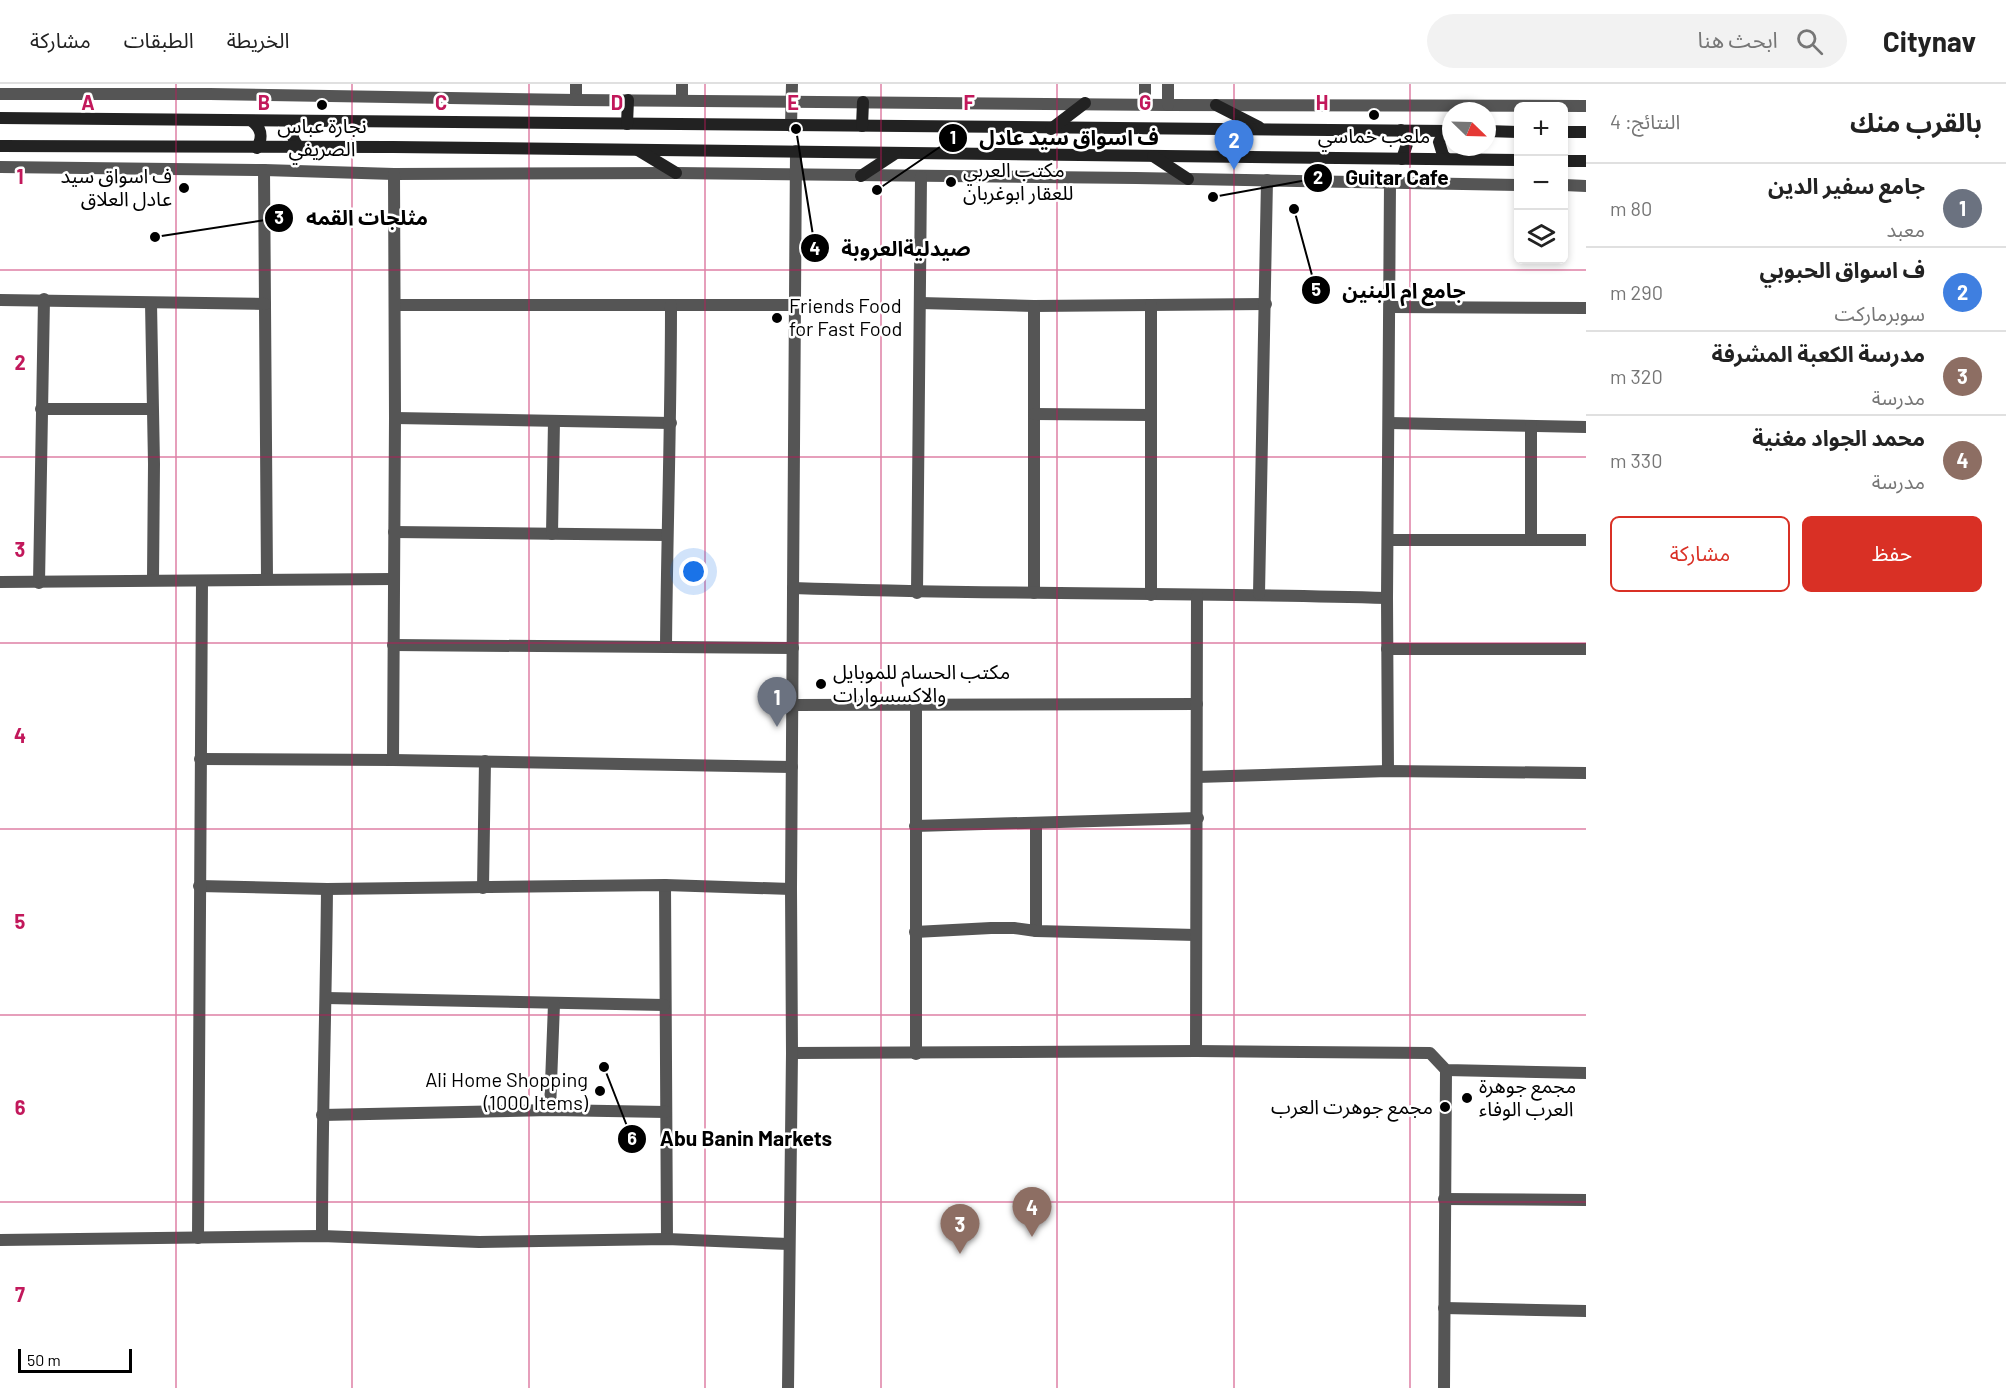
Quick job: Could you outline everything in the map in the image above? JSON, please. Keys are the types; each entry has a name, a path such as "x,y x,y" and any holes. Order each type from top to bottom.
{"main road":[{"path":"627,124 628,100"},
{"path":"862,126 863,102"},
{"path":"1051,129 1085,103"},
{"path":"1216,105 1263,129"},
{"path":"0,118 1442,131"},
{"path":"252,121 261,133 261,141 257,148"},
{"path":"298,122 293,128 292,135 300,148"},
{"path":"1401,130 1407,144 1402,159"},
{"path":"1496,131 1514,132"},
{"path":"1568,132 1586,132"},
{"path":"0,146 637,150 1514,160"},
{"path":"637,150 676,173"},
{"path":"861,176 896,153"},
{"path":"1152,155 1188,179"},
{"path":"1444,156 1447,159"},
{"path":"1568,160 1586,161"}],"street":[{"path":"576,84 576,100"},
{"path":"682,84 682,100"},
{"path":"791,126 792,84"},
{"path":"1145,84 1145,104"},
{"path":"1168,84 1168,105"},
{"path":"7,90 210,89 576,100 1586,106"},
{"path":"788,1388 792,1053 796,152"},
{"path":"0,167 394,174 795,174 1514,185"},
{"path":"264,170 267,579"},
{"path":"393,760 394,174"},
{"path":"917,592 921,177"},
{"path":"1259,594 1267,180"},
{"path":"1388,771 1390,184"},
{"path":"1568,185 1586,186"},
{"path":"39,583 44,299"},
{"path":"0,300 265,304"},
{"path":"151,303 154,464 153,579"},
{"path":"920,303 1034,306 1266,304"},
{"path":"666,647 671,304"},
{"path":"395,305 795,305"},
{"path":"1151,305 1151,595"},
{"path":"1034,306 1034,593"},
{"path":"1390,307 1586,308"},
{"path":"42,409 152,409"},
{"path":"1034,414 1151,416"},
{"path":"395,418 671,423"},
{"path":"552,534 554,421"},
{"path":"1389,423 1586,427"},
{"path":"1531,426 1531,540"},
{"path":"394,532 667,535"},
{"path":"1388,540 1586,540"},
{"path":"0,582 153,579 202,581 393,579"},
{"path":"198,1238 202,581"},
{"path":"793,588 917,592 1259,594 1387,598"},
{"path":"1196,1051 1197,595"},
{"path":"393,645 793,648"},
{"path":"1387,650 1586,649"},
{"path":"792,705 1197,704"},
{"path":"916,705 916,1053"},
{"path":"201,759 485,761 792,767"},
{"path":"483,888 485,761"},
{"path":"1197,777 1388,771 1586,773"},
{"path":"915,826 1198,818"},
{"path":"1036,823 1036,931"},
{"path":"200,886 327,889 664,885 791,889"},
{"path":"664,885 667,1239"},
{"path":"322,1236 327,889"},
{"path":"915,932 1003,928 1036,931 1196,935"},
{"path":"326,998 664,1005"},
{"path":"550,1110 554,1004"},
{"path":"792,1053 1196,1051 1430,1053 1446,1070 1444,1388"},
{"path":"1446,1070 1586,1073"},
{"path":"322,1115 550,1110 666,1112"},
{"path":"1444,1199 1586,1200"},
{"path":"0,1240 322,1236 479,1242 667,1239 789,1244"},
{"path":"1444,1308 1586,1311"}],"place":[{"name":"نجارة عباس الصريفي","path":"322,105"},
{"name":"ملعب خماسي","path":"1374,115"},
{"name":"صيدليةالعروبة","path":"796,129"},
{"name":"ف اسواق الحبوبي","path":"1234,170"},
{"name":"مكتب العربي للعقار ابوغربان","path":"951,182"},
{"name":"ف اسواق سيد عادل العلاق","path":"184,188"},
{"name":"ف اسواق سيد عادل","path":"877,190"},
{"name":"Guitar Cafe","path":"1213,197"},
{"name":"جامع ام البنين","path":"1294,209"},
{"name":"مثلجات القمه","path":"155,237"},
{"name":"Friends Food for Fast Food","path":"777,318"},
{"name":"مكتب الحسام للموبايل والاكسسوارات","path":"821,684"},
{"name":"جامع سفير الدين","path":"777,727"},
{"name":"Abu Banin Markets","path":"604,1067"},
{"name":"Ali Home Shopping (1000 Items)","path":"600,1091"},
{"name":"مجمع جوهرة العرب الوفاء","path":"1467,1098"},
{"name":"مجمع جوهرت العرب","path":"1445,1107"},
{"name":"محمد الجواد مغنية","path":"1032,1237"},
{"name":"مدرسة الكعبة المشرفة","path":"960,1254"}]}
